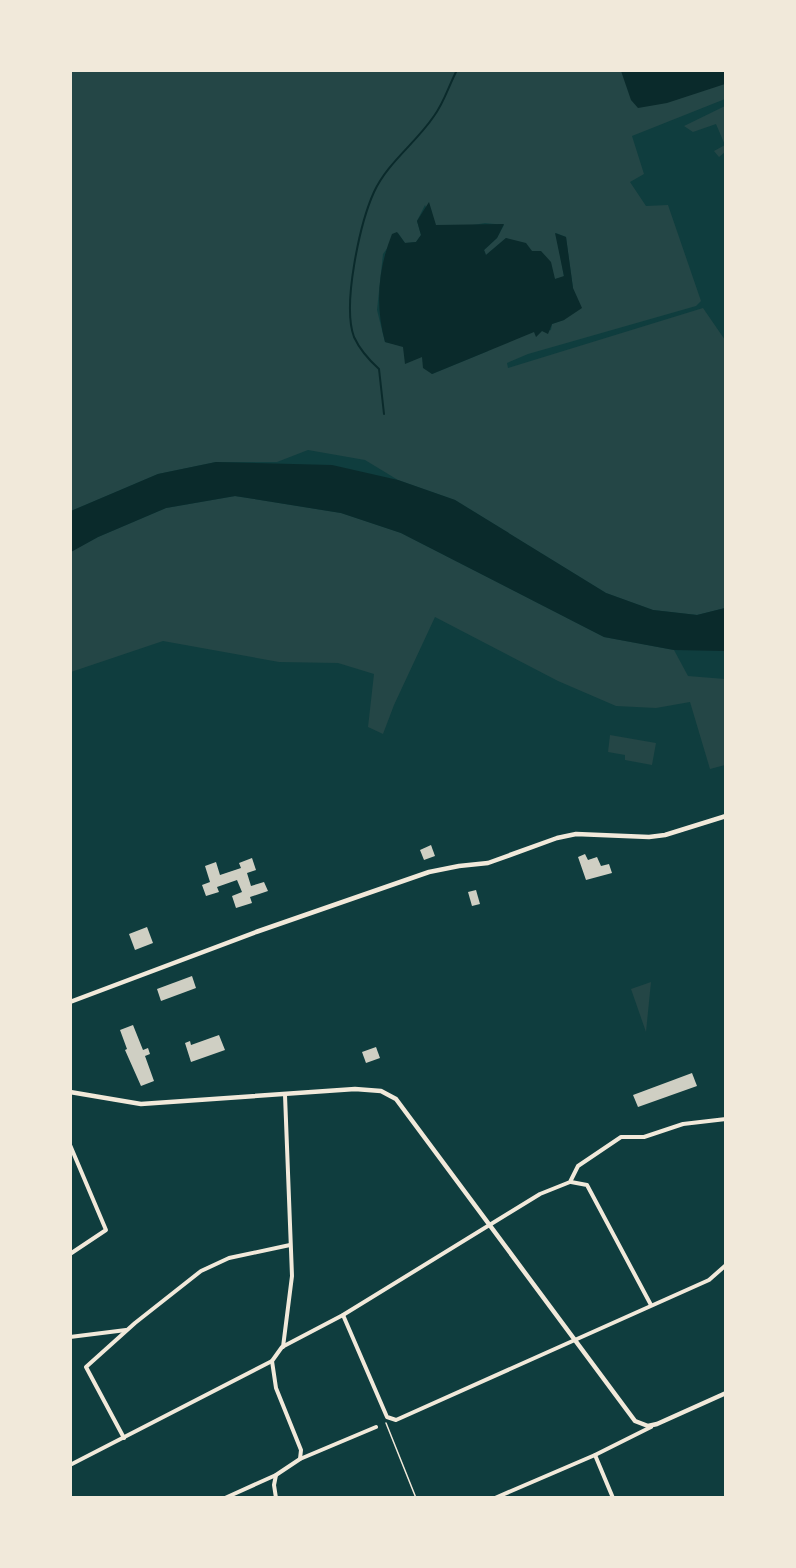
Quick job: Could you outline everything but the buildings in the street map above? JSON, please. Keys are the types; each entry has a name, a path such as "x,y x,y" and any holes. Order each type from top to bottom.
{"street":[{"path":"70,1002 256,932 429,872 488,863 557,838 576,834 649,837 665,835 726,816"},
{"path":"70,1092 141,1104 355,1089 377,1091 396,1099 628,1415 635,1421 648,1426 657,1424"},
{"path":"282,1347 292,1276 285,1095"},
{"path":"570,1182 578,1166 621,1137 644,1137 683,1124 726,1119"},
{"path":"70,1145 106,1230 70,1254"},
{"path":"70,1465 272,1361 282,1347 343,1315 540,1194 570,1182 587,1185 651,1305"},
{"path":"124,1438 86,1367 127,1330 214,1264 290,1245"},
{"path":"343,1315 387,1417 396,1420 709,1280 726,1265"},
{"path":"70,1337 127,1330"},
{"path":"272,1361 276,1388 301,1450 300,1459"},
{"path":"495,1497 595,1455 726,1393"},
{"path":"225,1497 276,1475 300,1459 376,1427"},
{"path":"595,1455 613,1497"},
{"path":"276,1475 274,1485 276,1497"}],"path":[{"path":"387,1417 386,1423 416,1497"}],"shaded area":[{"path":"70,71 725,71 725,99 632,136 644,174 630,182 646,206 668,205 701,301 696,306 528,354 507,363 508,368 703,308 725,340 725,608 697,615 653,610 606,593 455,500 398,480 365,460 308,450 277,462 216,462 158,474 71,511","holes":["425,205 488,351 432,374 422,356 406,352 403,346 385,342 377,310 383,254 398,233 405,243 416,242 421,235 417,221","485,223 504,225 497,238 484,250 486,255 468,226","556,233 566,237 573,288 564,320 552,324 551,330 534,332 486,255 506,238 532,251 555,279 564,277"]},
{"path":"621,71 725,71 725,84 667,103 638,108 631,100"},
{"path":"725,106 725,145 716,124 693,132 684,126"},
{"path":"725,145 725,152 719,157 714,151"},
{"path":"429,202 436,225 504,224 497,238 484,250 486,255 506,238 526,243 532,251 541,251 551,262 555,279 564,276 555,233 566,237 573,288 582,308 564,320 552,324 548,334 542,331 536,337 534,332 432,374 423,368 422,357 405,364 403,347 385,342 379,301 381,274 392,234 397,232 405,243 416,242 421,235 417,221"},
{"path":"216,462 332,465 398,480 455,500 606,593 653,610 697,615 725,608 725,651 674,650 604,637 401,533 341,513 235,496 166,508 98,537 71,552 71,511 158,474"},
{"path":"235,496 341,513 401,533 604,637 674,650 688,676 725,679 725,765 710,769 690,702 656,708 616,706 558,681 435,617 383,734 368,727 374,674 338,663 279,662 163,641 71,672 70,552 98,537 166,508"},
{"path":"610,735 656,743 652,765 625,760 625,755 608,752"},
{"path":"651,982 646,1032 631,989"}],"waterway":[{"path":"384,414 379,369 359,346 351,323 351,285 358,243 369,206 380,181 434,116 457,70"}]}
